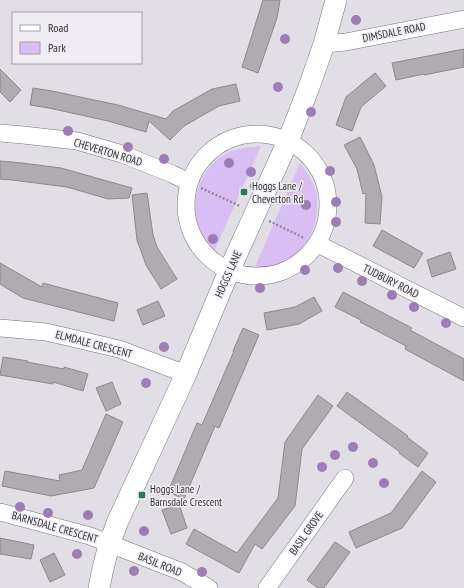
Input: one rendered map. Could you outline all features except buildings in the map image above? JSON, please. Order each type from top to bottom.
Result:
[{"type":"street","name":"HOGGS LANE","points":[[99,588],[102,572],[117,523],[186,374],[229,272],[288,141],[324,44],[336,0]]},
{"type":"street","name":"DIMSDALE ROAD","points":[[324,44],[346,42],[464,19]]},
{"type":"street","name":"CHEVERTON ROAD","points":[[0,133],[77,141],[122,154],[189,182]]},
{"type":"street","points":[[256,134],[276,136],[288,141],[302,150],[314,163],[322,175],[327,188],[328,201],[328,215],[324,230],[318,244],[304,260],[285,271],[262,277],[238,275],[229,272],[211,260],[199,247],[191,233],[186,218],[185,202],[189,182],[197,166],[209,152],[230,139],[243,135],[256,134]]},
{"type":"street","name":"TUDBURY ROAD","points":[[318,244],[463,317]]},
{"type":"street","name":"ELMDALE CRESCENT","points":[[0,328],[46,332],[119,349],[186,374]]},
{"type":"street","name":"BASIL GROVE","points":[[267,588],[345,478]]},
{"type":"street","name":"BARNSDALE CRESCENT","points":[[0,512],[90,536],[110,544]]},
{"type":"street","name":"BASIL ROAD","points":[[110,544],[182,572],[209,588]]},
{"type":"green space","points":[[261,146],[214,252],[202,236],[198,226],[195,206],[199,186],[209,168],[225,154],[247,147]]},
{"type":"green space","points":[[300,163],[308,174],[317,195],[317,215],[311,235],[299,251],[291,258],[272,267],[254,269]]},
{"type":"place","name":"Hoggs Lane / Cheverton Rd","points":[[244,192]]},
{"type":"place","name":"Hoggs Lane / Barnsdale Crescent","points":[[142,495]]}]
